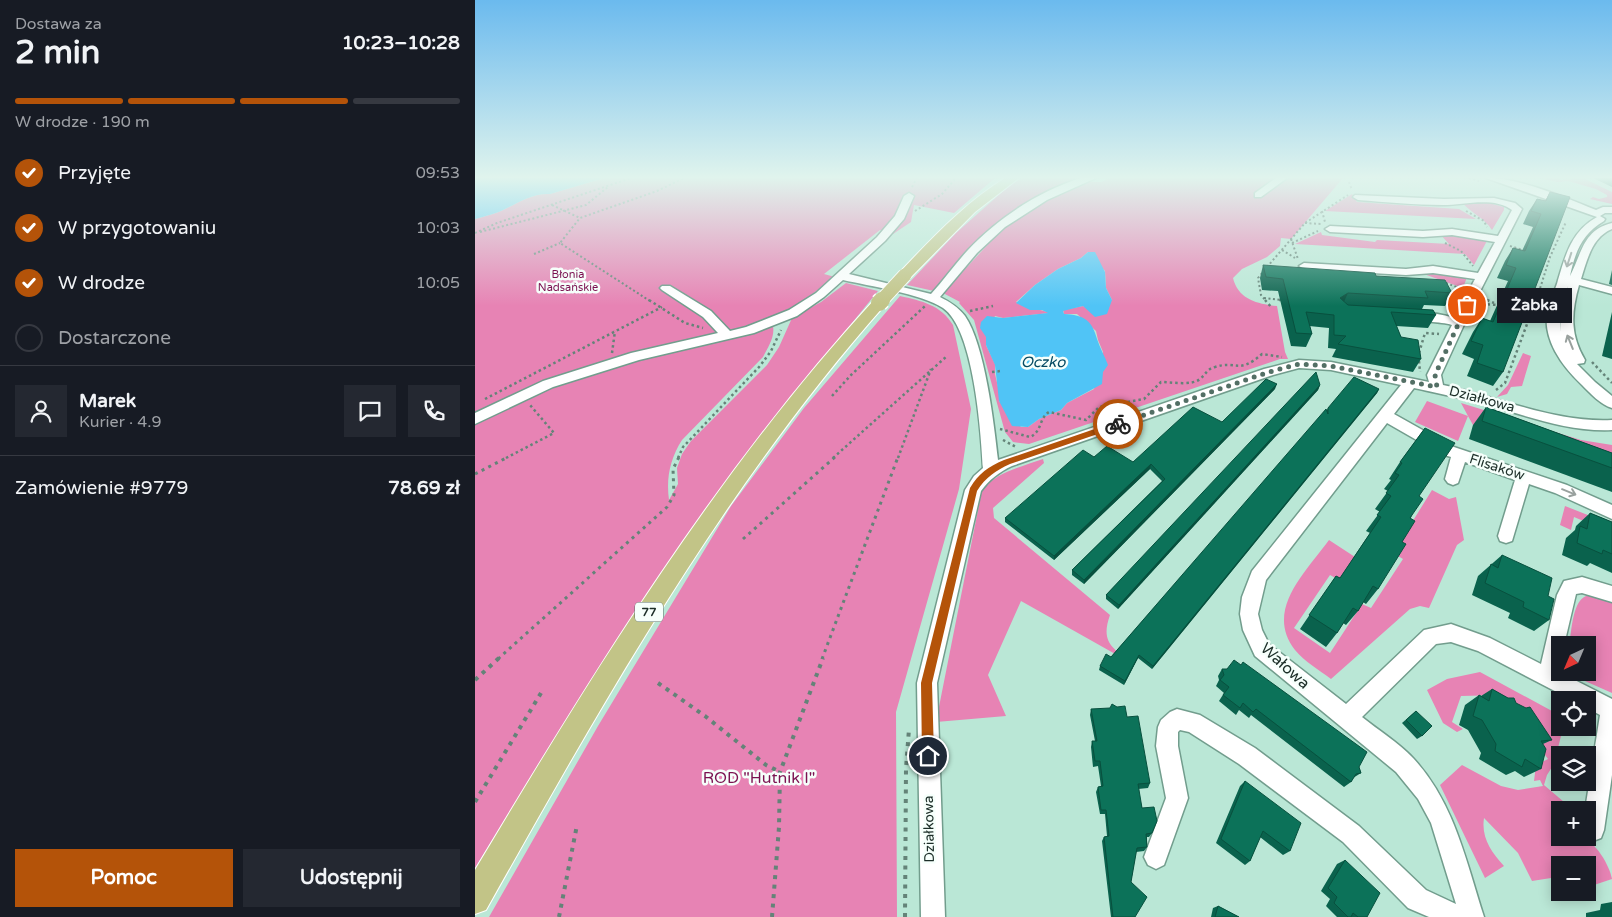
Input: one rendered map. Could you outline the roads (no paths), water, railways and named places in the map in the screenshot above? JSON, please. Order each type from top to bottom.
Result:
[{"type":"main road","name":"77","points":[[475,899],[583,715],[704,529],[786,414],[827,362],[879,303],[960,221]]},
{"type":"street","points":[[475,419],[549,384],[610,364],[725,333],[750,330],[779,319],[810,303],[842,276],[881,239],[897,221]]},
{"type":"street","points":[[933,298],[972,253],[1006,221]]},
{"type":"street","points":[[1437,387],[1435,375],[1453,322],[1511,221]]},
{"type":"street","points":[[1584,221],[1585,229]]},
{"type":"street","points":[[1594,221],[1585,229],[1573,248],[1567,263],[1570,279],[1565,324],[1569,342],[1579,359],[1589,372],[1612,393]]},
{"type":"street","points":[[1328,226],[1423,234],[1435,231],[1482,234],[1501,240]]},
{"type":"street","points":[[1612,226],[1602,230],[1595,236],[1553,309],[1555,336],[1565,356],[1591,386],[1612,403]]},
{"type":"street","points":[[1300,262],[1406,272],[1415,269],[1478,276]]},
{"type":"street","points":[[842,276],[933,298],[945,303],[958,315],[966,329],[978,372],[987,421],[991,469]]},
{"type":"street","points":[[1570,279],[1612,291]]},
{"type":"street","points":[[665,288],[707,314],[725,333]]},
{"type":"street","points":[[1404,316],[1453,322]]},
{"type":"street","name":"Działkowa","points":[[933,917],[927,683],[973,490],[981,477],[991,469],[1288,366],[1316,364],[1415,377],[1437,387],[1568,423],[1592,426],[1612,425]]},
{"type":"street","name":"Wałowa","points":[[1415,377],[1258,576],[1248,611],[1251,630],[1262,650],[1404,764],[1426,791],[1441,819],[1472,917]]},
{"type":"street","name":"Flisaków","points":[[1385,416],[1446,450],[1570,493],[1612,512]]},
{"type":"street","points":[[1453,478],[1459,455]]},
{"type":"street","points":[[1506,536],[1524,476]]},
{"type":"street","points":[[1548,677],[1570,587],[1582,585],[1612,594]]},
{"type":"street","points":[[1346,718],[1431,636],[1451,633],[1483,644],[1612,710],[1596,811]]},
{"type":"street","points":[[1156,857],[1177,798],[1167,746],[1168,728],[1177,720],[1193,722],[1247,756],[1351,834],[1417,899],[1457,917]]},
{"type":"water","name":"Oczko","points":[[1088,252],[1095,252],[1105,272],[1106,288],[1112,300],[1107,314],[1095,317],[1083,306],[1063,311],[1064,314],[1082,317],[1093,327],[1108,365],[1103,372],[1102,384],[1067,403],[1061,410],[1039,419],[1028,427],[1012,426],[999,401],[995,365],[986,345],[986,337],[980,328],[981,322],[987,316],[1003,318],[1048,313],[1042,310],[1030,310],[1016,303],[1035,285]]},
{"type":"place","name":"Żabka","points":[[1467,305]]},
{"type":"park label","name":"Błonia Nadsańskie","points":[[568,280]]},
{"type":"park label","name":"ROD \"Hutnik I\"","points":[[759,778]]}]
